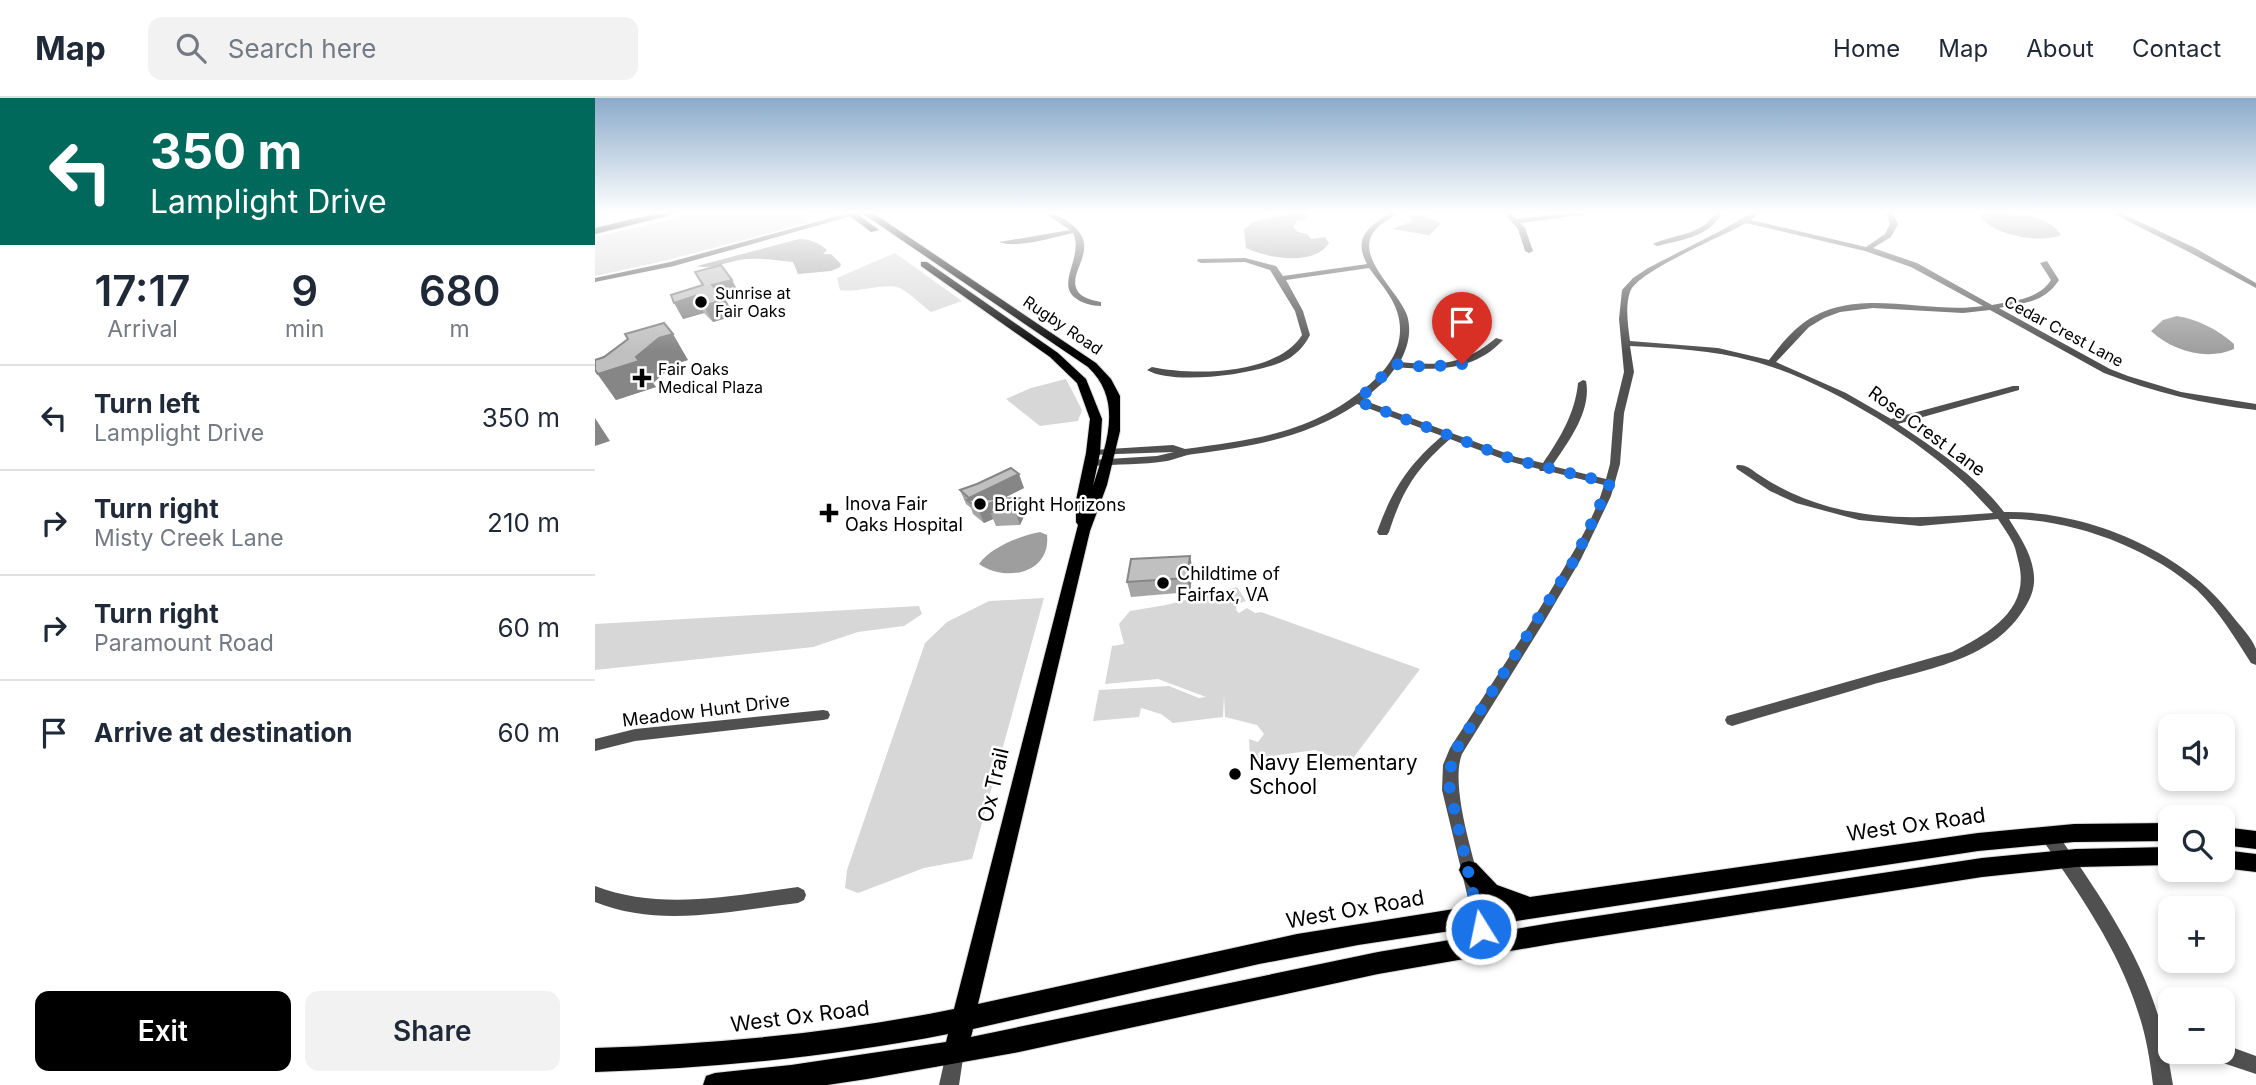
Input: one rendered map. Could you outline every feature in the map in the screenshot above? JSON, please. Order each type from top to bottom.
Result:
[{"type":"main road","name":"Rugby Road","points":[[918,259],[1066,364],[1082,382],[1091,401],[1100,457]]},
{"type":"main road","name":"Rugby Road","points":[[933,259],[1101,373],[1115,401],[1115,425],[1100,457]]},
{"type":"main road","name":"Ox Trail","points":[[955,1052],[1100,457]]},
{"type":"main road","name":"West Ox Road","points":[[595,1060],[750,1050],[867,1035],[963,1019],[1296,946],[1531,907],[1991,839],[2101,831],[2158,832]]},
{"type":"main road","points":[[2235,837],[2256,840]]},
{"type":"main road","points":[[715,1085],[835,1073],[955,1052],[1310,977],[1482,944],[2001,864],[2064,857],[2158,856]]},
{"type":"main road","points":[[2235,860],[2256,863]]},
{"type":"main road","points":[[1469,870],[1490,892],[1531,907]]},
{"type":"street","points":[[595,280],[684,259]]},
{"type":"street","points":[[1078,259],[1070,281],[1074,293],[1086,302],[1098,304]]},
{"type":"street","points":[[1100,457],[1169,457],[1184,452],[1220,449],[1273,439],[1315,425],[1357,401],[1395,364],[1406,331],[1403,311],[1393,293],[1366,259]]},
{"type":"street","points":[[1482,944],[1480,915],[1448,778],[1455,751],[1575,559],[1610,483],[1619,413],[1629,372],[1622,305],[1630,285],[1673,259]]},
{"type":"street","name":"Cedar Crest Lane","points":[[1898,259],[1914,265],[2131,381],[2190,397],[2256,407]]},
{"type":"street","points":[[2208,259],[2256,286]]},
{"type":"street","points":[[1151,370],[1172,374],[1237,371],[1268,364],[1289,355],[1304,339],[1306,326],[1273,268],[1256,261],[1201,261]]},
{"type":"street","points":[[1771,363],[1804,325],[1845,309],[1872,305],[1961,311],[1994,309],[2047,293],[2055,280],[2044,263]]},
{"type":"street","points":[[1280,279],[1369,266]]},
{"type":"street","points":[[1395,364],[1427,367],[1459,364],[1486,353],[1499,340]]},
{"type":"street","name":"Rose Crest Lane","points":[[1626,343],[1703,349],[1771,363],[1821,383],[1854,400],[1959,473],[1985,494],[2019,542],[2028,578],[2018,607],[1995,634],[1956,656],[1732,720]]},
{"type":"street","points":[[1544,469],[1575,421],[1582,399],[1583,383]]},
{"type":"street","points":[[1889,423],[2016,388]]},
{"type":"street","points":[[1357,401],[1544,469],[1610,483]]},
{"type":"street","points":[[1383,532],[1402,482],[1423,457],[1449,435]]},
{"type":"street","points":[[1741,467],[1783,494],[1824,508],[1902,522],[1932,523],[2003,516],[2047,518],[2114,538],[2175,568],[2201,587],[2226,614],[2256,660]]},
{"type":"street","name":"Meadow Hunt Drive","points":[[595,745],[635,735],[823,715]]},
{"type":"street","points":[[2048,834],[2132,967],[2158,1024]]},
{"type":"street","points":[[595,894],[630,906],[659,909],[798,895]]},
{"type":"street","points":[[949,1085],[955,1052]]},
{"type":"street","points":[[2235,1058],[2256,1065]]},
{"type":"street","points":[[2163,1064],[2163,1085]]},
{"type":"shaded area","points":[[595,259],[671,259],[664,261],[595,276]]},
{"type":"shaded area","points":[[723,259],[757,259],[709,267],[697,266]]},
{"type":"shaded area","points":[[759,259],[836,259],[841,264],[831,271],[798,274],[793,262]]},
{"type":"shaded area","points":[[881,259],[903,259],[962,301],[931,312],[900,288],[894,286],[840,290],[837,278]]},
{"type":"shaded area","points":[[2177,316],[2200,322],[2215,330],[2234,344],[2234,349],[2213,354],[2190,352],[2169,344],[2151,331],[2163,320]]},
{"type":"shaded area","points":[[1066,379],[1082,410],[1078,421],[1040,426],[1006,399],[1031,388]]},
{"type":"shaded area","points":[[1040,532],[1047,535],[1046,548],[1042,558],[1025,571],[1002,573],[979,564],[991,552],[1007,543]]},
{"type":"shaded area","points":[[1237,587],[1246,601],[1237,604],[1236,610],[1239,613],[1247,608],[1255,613],[1261,612],[1420,669],[1348,763],[1315,750],[1250,759],[1249,739],[1258,742],[1264,734],[1257,725],[1225,717],[1224,695],[1223,717],[1173,723],[1161,714],[1141,708],[1139,717],[1093,721],[1099,690],[1169,686],[1199,698],[1206,697],[1158,679],[1105,684],[1112,646],[1124,644],[1119,624],[1130,611]]},
{"type":"shaded area","points":[[1044,598],[972,859],[924,868],[858,893],[845,888],[847,870],[925,643],[947,622],[989,601]]},
{"type":"shaded area","points":[[919,606],[922,614],[904,626],[858,632],[813,647],[595,670],[595,624]]},
{"type":"building","points":[[721,265],[732,280],[712,285],[725,299],[704,306],[695,296],[674,303],[671,295],[703,285],[695,272]]},
{"type":"building","points":[[664,323],[673,334],[659,338],[636,357],[639,361],[598,374],[595,370],[595,360],[604,357],[628,339],[625,334]]},
{"type":"building","points":[[1011,468],[1019,474],[969,498],[960,490],[977,484]]},
{"type":"building","points":[[1020,498],[1015,511],[990,512],[995,501],[978,509],[967,500]]},
{"type":"building","points":[[1190,556],[1187,578],[1127,582],[1131,559]]},
{"type":"place","name":"Sunrise at Fair Oaks","points":[[701,302]]},
{"type":"place","name":"Fair Oaks Medical Plaza","points":[[642,378]]},
{"type":"place","name":"Bright Horizons","points":[[980,504]]},
{"type":"place","name":"Inova Fair Oaks Hospital","points":[[829,513]]},
{"type":"place","name":"Childtime of Fairfax, VA","points":[[1163,583]]},
{"type":"place","name":"Navy Elementary School","points":[[1235,774]]},
{"type":"route","points":[[1462,364],[1427,367],[1395,364],[1357,401],[1512,459],[1610,483],[1593,525],[1575,559],[1455,751],[1450,765],[1450,790],[1481,929]]}]
